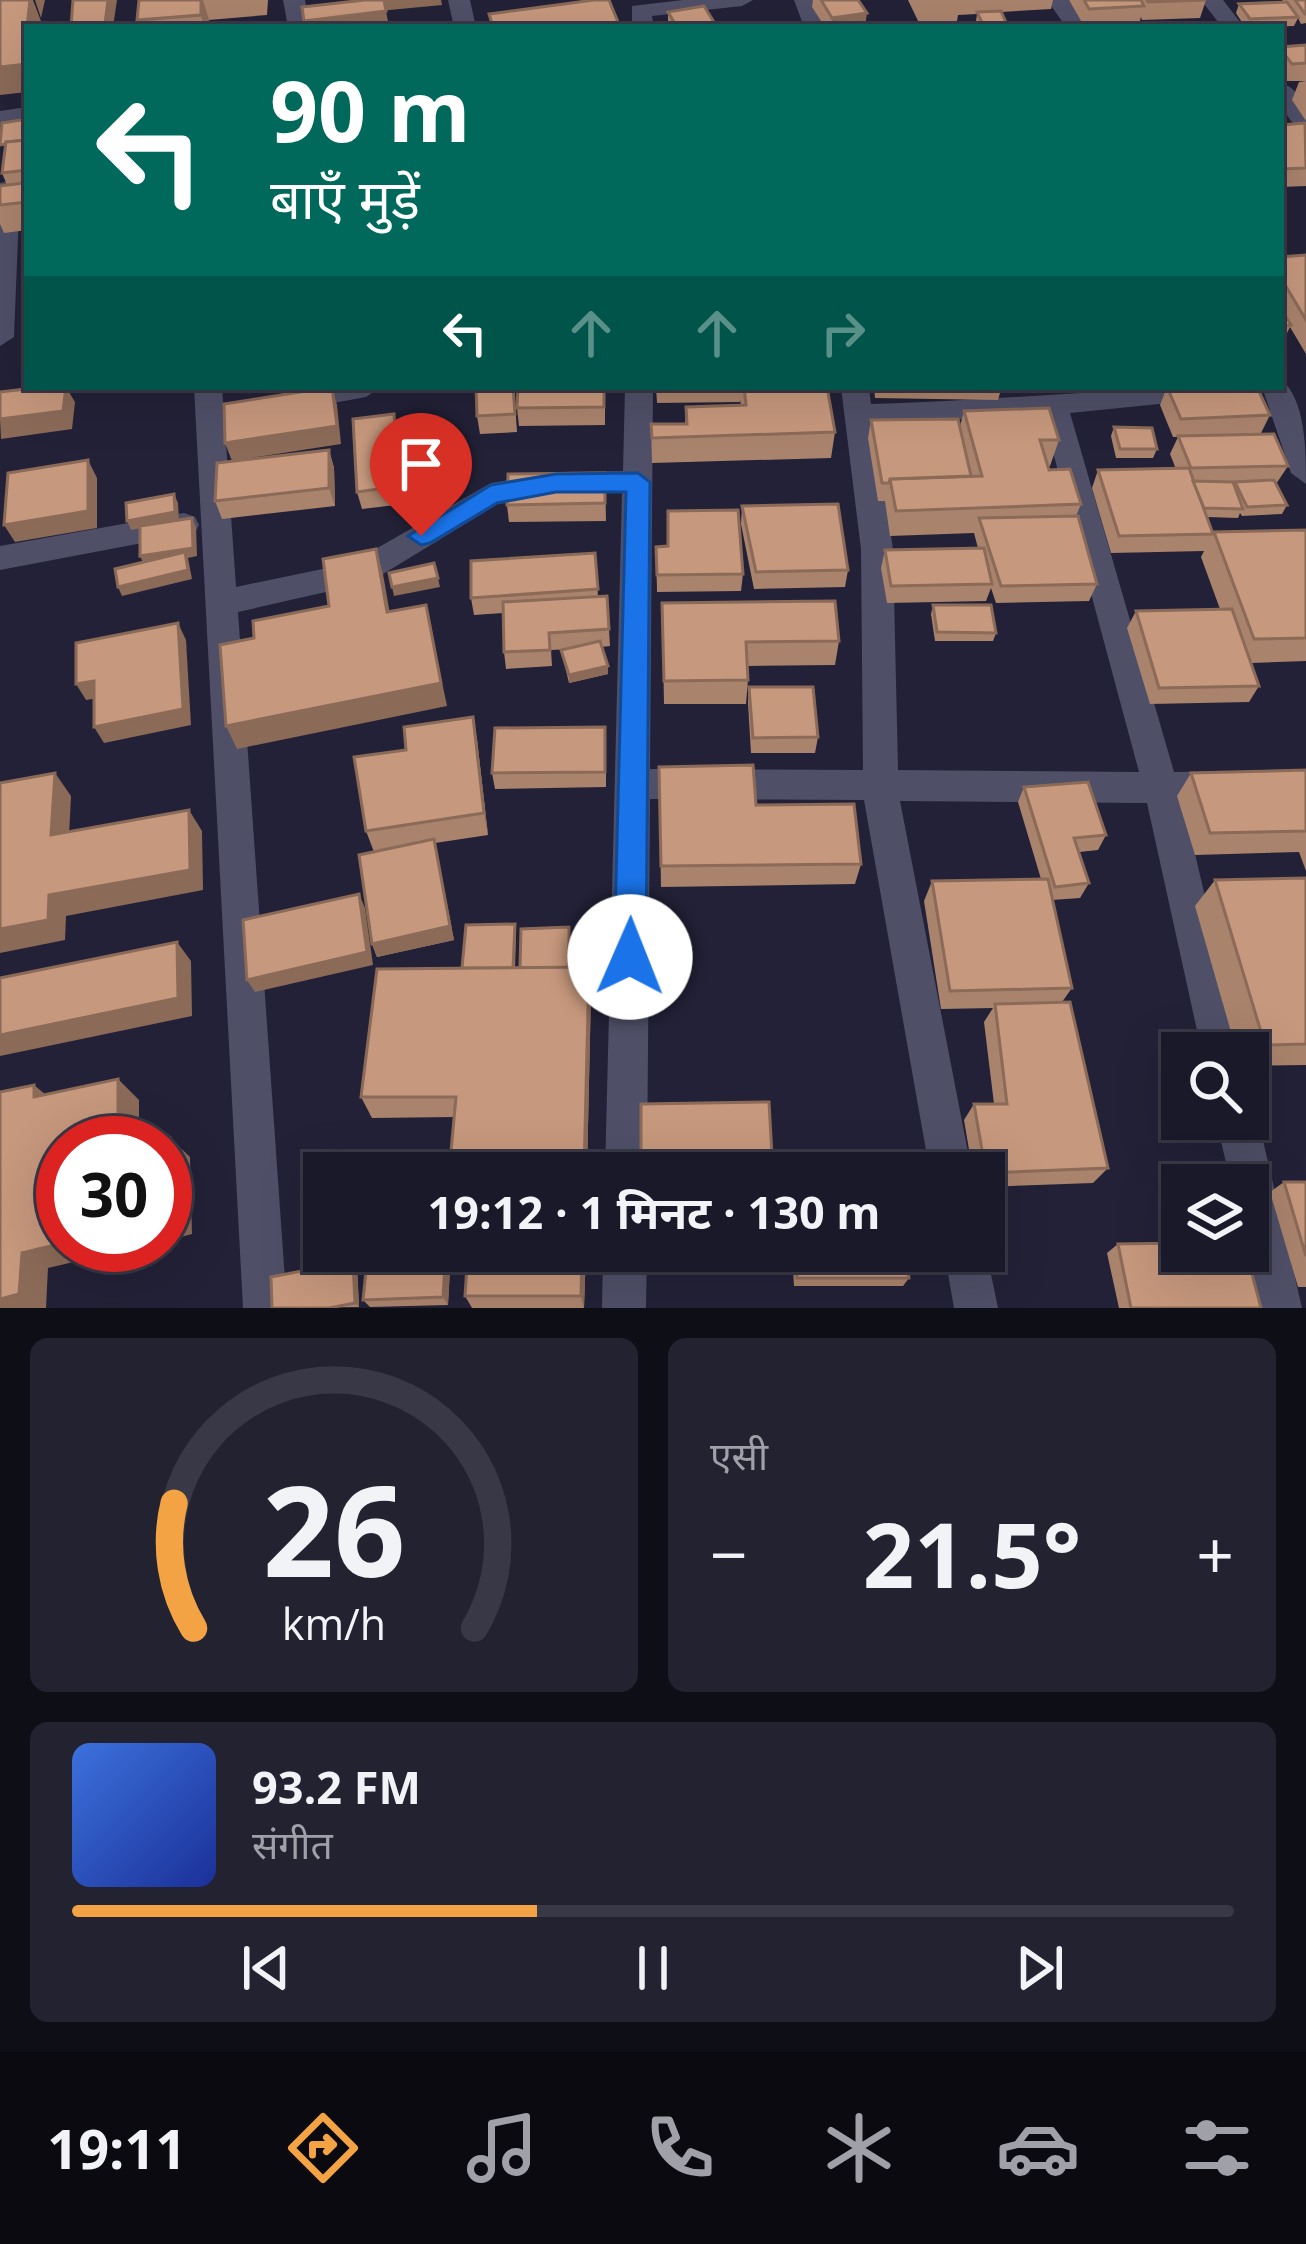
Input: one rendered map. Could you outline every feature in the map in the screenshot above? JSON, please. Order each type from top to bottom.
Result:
[{"type":"street","points":[[634,13],[742,0]]},
{"type":"street","points":[[1212,0],[1231,24]]},
{"type":"street","points":[[1284,94],[1306,123]]},
{"type":"street","points":[[0,338],[8,174]]},
{"type":"street","points":[[265,1308],[215,520],[227,405],[343,390]]},
{"type":"street","points":[[626,1152],[639,390]]},
{"type":"street","points":[[947,1152],[880,795],[884,782],[877,549],[857,401],[1054,405],[1199,390]]},
{"type":"street","points":[[1281,390],[1306,473]]},
{"type":"street","points":[[1054,405],[1162,790],[1217,1032]]},
{"type":"street","points":[[220,603],[359,573],[491,494],[556,483],[638,482]]},
{"type":"street","points":[[0,558],[215,520]]},
{"type":"street","points":[[633,784],[884,782],[1162,790],[1306,785]]},
{"type":"street","points":[[1242,1140],[1280,1308]]},
{"type":"street","points":[[624,1308],[625,1272]]},
{"type":"street","points":[[970,1272],[976,1308]]},
{"type":"building","points":[[0,0],[30,0],[24,24],[24,64],[0,67]]},
{"type":"building","points":[[73,0],[108,0],[105,24],[71,24]]},
{"type":"building","points":[[139,0],[201,0],[201,15],[137,20]]},
{"type":"building","points":[[384,0],[386,11],[304,21],[302,7]]},
{"type":"building","points":[[609,0],[619,24],[492,24],[489,14]]},
{"type":"building","points":[[821,0],[858,0],[867,13],[832,18]]},
{"type":"building","points":[[1084,0],[1141,0],[1144,6],[1089,9]]},
{"type":"building","points":[[1287,2],[1298,17],[1250,19],[1239,4]]},
{"type":"building","points":[[704,6],[715,24],[675,24],[668,12]]},
{"type":"building","points":[[1001,11],[1007,24],[983,24],[977,12]]},
{"type":"building","points":[[1306,45],[1306,63],[1292,64],[1284,47]]},
{"type":"building","points":[[24,119],[24,140],[0,145],[2,123]]},
{"type":"building","points":[[1305,123],[1306,168],[1284,169],[1284,125]]},
{"type":"building","points":[[24,140],[24,170],[2,173],[6,142]]},
{"type":"building","points":[[24,183],[24,202],[0,205],[0,186]]},
{"type":"building","points":[[1306,255],[1306,320],[1284,283],[1284,257]]},
{"type":"building","points":[[66,390],[63,411],[0,419],[0,392]]},
{"type":"building","points":[[332,390],[337,426],[225,443],[224,404]]},
{"type":"building","points":[[476,390],[513,390],[515,414],[477,416]]},
{"type":"building","points":[[518,390],[604,390],[604,407],[517,408]]},
{"type":"building","points":[[744,390],[828,390],[835,432],[652,438],[651,424],[687,424],[686,407],[746,405]]},
{"type":"building","points":[[1168,390],[1258,390],[1270,415],[1181,419]]},
{"type":"building","points":[[1049,408],[1059,440],[1040,440],[1049,470],[1070,469],[1081,504],[896,511],[890,479],[982,476],[964,411]]},
{"type":"building","points":[[394,414],[400,486],[357,492],[353,419]]},
{"type":"building","points":[[958,419],[971,476],[882,483],[871,420]]},
{"type":"building","points":[[1114,427],[1152,428],[1157,449],[1120,449]]},
{"type":"building","points":[[1274,434],[1288,466],[1191,468],[1178,436]]},
{"type":"building","points":[[329,450],[329,488],[215,501],[217,463]]},
{"type":"building","points":[[88,460],[88,511],[4,525],[8,473]]},
{"type":"building","points":[[1189,468],[1213,534],[1119,536],[1098,470]]},
{"type":"building","points":[[605,473],[605,503],[507,505],[508,474]]},
{"type":"building","points":[[1274,480],[1287,505],[1247,507],[1235,482]]},
{"type":"building","points":[[1193,481],[1233,482],[1243,509],[1204,508]]},
{"type":"building","points":[[174,494],[175,512],[127,521],[126,503]]},
{"type":"building","points":[[838,504],[848,570],[756,572],[742,506]]},
{"type":"building","points":[[738,510],[743,574],[657,575],[656,547],[668,546],[668,511]]},
{"type":"building","points":[[1078,516],[1097,584],[1001,586],[979,518]]},
{"type":"building","points":[[192,518],[193,548],[140,556],[140,526]]},
{"type":"building","points":[[1306,530],[1306,638],[1254,639],[1214,532]]},
{"type":"building","points":[[984,548],[992,584],[891,586],[885,550]]},
{"type":"building","points":[[376,549],[387,612],[426,605],[441,683],[226,726],[220,645],[254,638],[253,621],[329,606],[323,559]]},
{"type":"building","points":[[185,552],[188,570],[118,587],[115,569]]},
{"type":"building","points":[[595,553],[598,589],[471,598],[471,561]]},
{"type":"building","points":[[434,563],[438,578],[392,587],[389,573]]},
{"type":"building","points":[[607,596],[609,629],[549,633],[550,650],[504,652],[503,602]]},
{"type":"building","points":[[835,601],[839,641],[746,642],[748,680],[664,681],[662,603]]},
{"type":"building","points":[[933,605],[991,605],[996,633],[937,632]]},
{"type":"building","points":[[1232,609],[1259,686],[1159,688],[1136,611]]},
{"type":"building","points":[[178,623],[183,709],[94,727],[94,681],[76,684],[76,643]]},
{"type":"building","points":[[600,641],[608,666],[569,675],[561,650]]},
{"type":"building","points":[[749,687],[813,687],[818,737],[753,738]]},
{"type":"building","points":[[473,717],[484,813],[366,831],[354,757],[406,750],[404,727]]},
{"type":"building","points":[[605,727],[605,772],[492,773],[495,728]]},
{"type":"building","points":[[753,765],[756,805],[854,804],[861,864],[661,866],[659,767]]},
{"type":"building","points":[[1306,770],[1306,831],[1210,833],[1191,773]]},
{"type":"building","points":[[55,773],[51,835],[189,810],[190,870],[49,895],[48,920],[0,929],[0,783]]},
{"type":"building","points":[[1088,782],[1106,835],[1074,838],[1089,883],[1055,887],[1024,787]]},
{"type":"building","points":[[434,839],[450,926],[372,944],[359,855]]},
{"type":"building","points":[[1306,878],[1306,1044],[1269,1045],[1269,1032],[1261,1032],[1215,880]]},
{"type":"building","points":[[1048,879],[1072,988],[950,991],[932,881]]},
{"type":"building","points":[[359,894],[367,952],[247,980],[243,920]]},
{"type":"building","points":[[515,924],[513,968],[462,968],[466,925]]},
{"type":"building","points":[[569,927],[569,968],[520,968],[521,929]]},
{"type":"building","points":[[177,942],[178,998],[0,1035],[0,978]]},
{"type":"building","points":[[589,967],[585,1152],[451,1152],[456,1097],[361,1097],[377,969]]},
{"type":"building","points":[[1070,1002],[1108,1168],[1005,1172],[1005,1152],[982,1152],[974,1104],[1007,1104],[995,1004]]},
{"type":"building","points":[[118,1079],[118,1116],[36,1116],[36,1250],[22,1253],[19,1294],[0,1299],[0,1092],[34,1085],[34,1097]]},
{"type":"building","points":[[769,1102],[772,1152],[641,1152],[641,1104]]},
{"type":"building","points":[[1284,1182],[1306,1182],[1306,1256]]},
{"type":"building","points":[[1161,1243],[1161,1272],[1252,1272],[1261,1308],[1131,1308],[1118,1244]]},
{"type":"building","points":[[303,1271],[354,1272],[355,1303],[272,1308],[271,1277]]},
{"type":"building","points":[[366,1272],[445,1272],[443,1297],[363,1300]]},
{"type":"building","points":[[467,1272],[582,1272],[581,1296],[465,1296]]},
{"type":"building","points":[[797,1272],[908,1272],[909,1278],[797,1278]]},
{"type":"route","points":[[421,536],[491,494],[556,483],[638,482],[630,957]]}]
